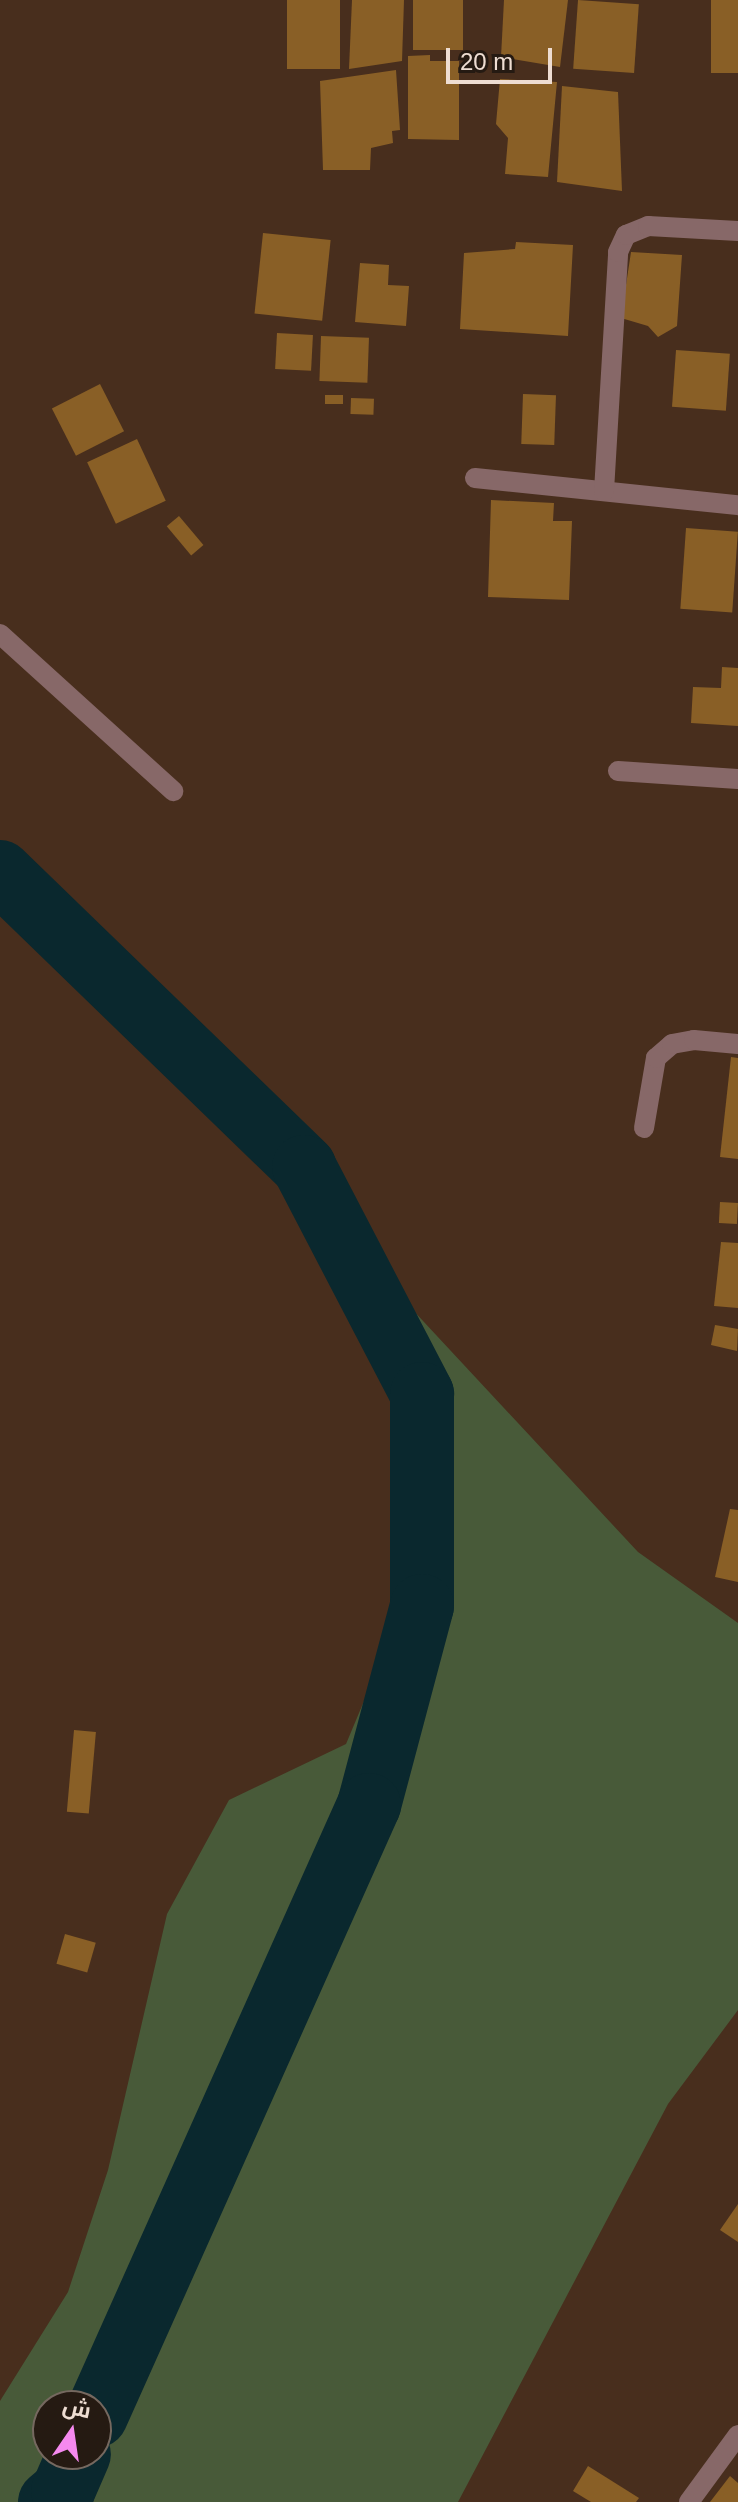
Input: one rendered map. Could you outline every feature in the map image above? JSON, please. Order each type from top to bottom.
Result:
[{"type":"street","points":[[604,491],[618,252],[626,235],[648,226],[738,231]]},
{"type":"street","points":[[475,478],[738,505]]},
{"type":"street","points":[[0,634],[173,791]]},
{"type":"street","points":[[618,771],[738,779]]},
{"type":"street","points":[[644,1128],[656,1058],[672,1044],[694,1040],[738,1044]]},
{"type":"street","points":[[689,2502],[738,2435]]},
{"type":"green space","points":[[384,1279],[638,1552],[738,1623],[738,2010],[668,2104],[458,2502],[0,2502],[0,2401],[68,2292],[108,2170],[167,1914],[229,1800],[346,1744],[395,1627],[408,1501]]},
{"type":"building","points":[[287,0],[340,0],[340,69],[287,69]]},
{"type":"building","points":[[352,0],[404,0],[402,61],[349,69]]},
{"type":"building","points":[[413,0],[463,0],[463,50],[413,50]]},
{"type":"building","points":[[504,0],[568,0],[560,67],[501,57]]},
{"type":"building","points":[[578,0],[639,4],[634,73],[573,69]]},
{"type":"building","points":[[711,0],[738,0],[738,73],[711,73]]},
{"type":"building","points":[[430,55],[430,61],[459,61],[459,140],[408,139],[408,56]]},
{"type":"building","points":[[396,70],[400,130],[392,131],[393,143],[371,148],[370,170],[323,170],[320,81]]},
{"type":"building","points":[[500,79],[557,82],[548,177],[505,174],[508,138],[496,124]]},
{"type":"building","points":[[562,86],[618,92],[622,191],[557,182]]},
{"type":"building","points":[[263,233],[331,240],[322,321],[255,314]]},
{"type":"building","points":[[516,242],[573,245],[568,336],[460,329],[464,253],[515,249]]},
{"type":"building","points":[[631,252],[682,255],[677,326],[658,337],[648,326],[621,318]]},
{"type":"building","points":[[360,263],[389,265],[388,285],[409,286],[406,326],[355,322]]},
{"type":"building","points":[[277,333],[313,335],[311,371],[275,369]]},
{"type":"building","points":[[321,336],[369,338],[367,383],[319,381]]},
{"type":"building","points":[[676,350],[730,354],[726,411],[672,407]]},
{"type":"building","points":[[100,384],[124,431],[76,456],[52,409]]},
{"type":"building","points":[[523,394],[556,395],[554,445],[521,444]]},
{"type":"building","points":[[325,395],[343,395],[343,404],[325,404]]},
{"type":"building","points":[[351,398],[374,399],[373,415],[350,414]]},
{"type":"building","points":[[137,439],[166,501],[116,524],[87,462]]},
{"type":"building","points":[[491,500],[554,503],[553,521],[572,521],[569,600],[488,597]]},
{"type":"building","points":[[179,516],[203,545],[191,555],[167,526]]},
{"type":"building","points":[[686,528],[738,532],[732,612],[680,609]]},
{"type":"building","points":[[722,667],[738,668],[738,726],[691,723],[693,687],[721,688]]},
{"type":"building","points":[[731,1057],[738,1058],[738,1159],[720,1157]]},
{"type":"building","points":[[720,1202],[738,1203],[737,1224],[719,1223]]},
{"type":"building","points":[[721,1242],[738,1243],[738,1308],[714,1306]]},
{"type":"building","points":[[715,1325],[738,1329],[737,1351],[711,1345]]},
{"type":"building","points":[[730,1509],[738,1510],[738,1582],[715,1577]]},
{"type":"building","points":[[74,1730],[96,1732],[89,1814],[67,1812]]},
{"type":"building","points":[[65,1934],[96,1943],[87,1973],[56,1964]]},
{"type":"building","points":[[738,2204],[738,2242],[720,2230]]},
{"type":"building","points":[[588,2466],[639,2498],[636,2502],[591,2502],[573,2491]]},
{"type":"building","points":[[730,2476],[738,2483],[738,2502],[710,2502]]},
{"type":"waterway","points":[[0,872],[304,1167],[422,1394],[422,1606],[369,1805],[108,2390]]},
{"type":"waterway","points":[[50,2502],[63,2491],[72,2470]]}]
